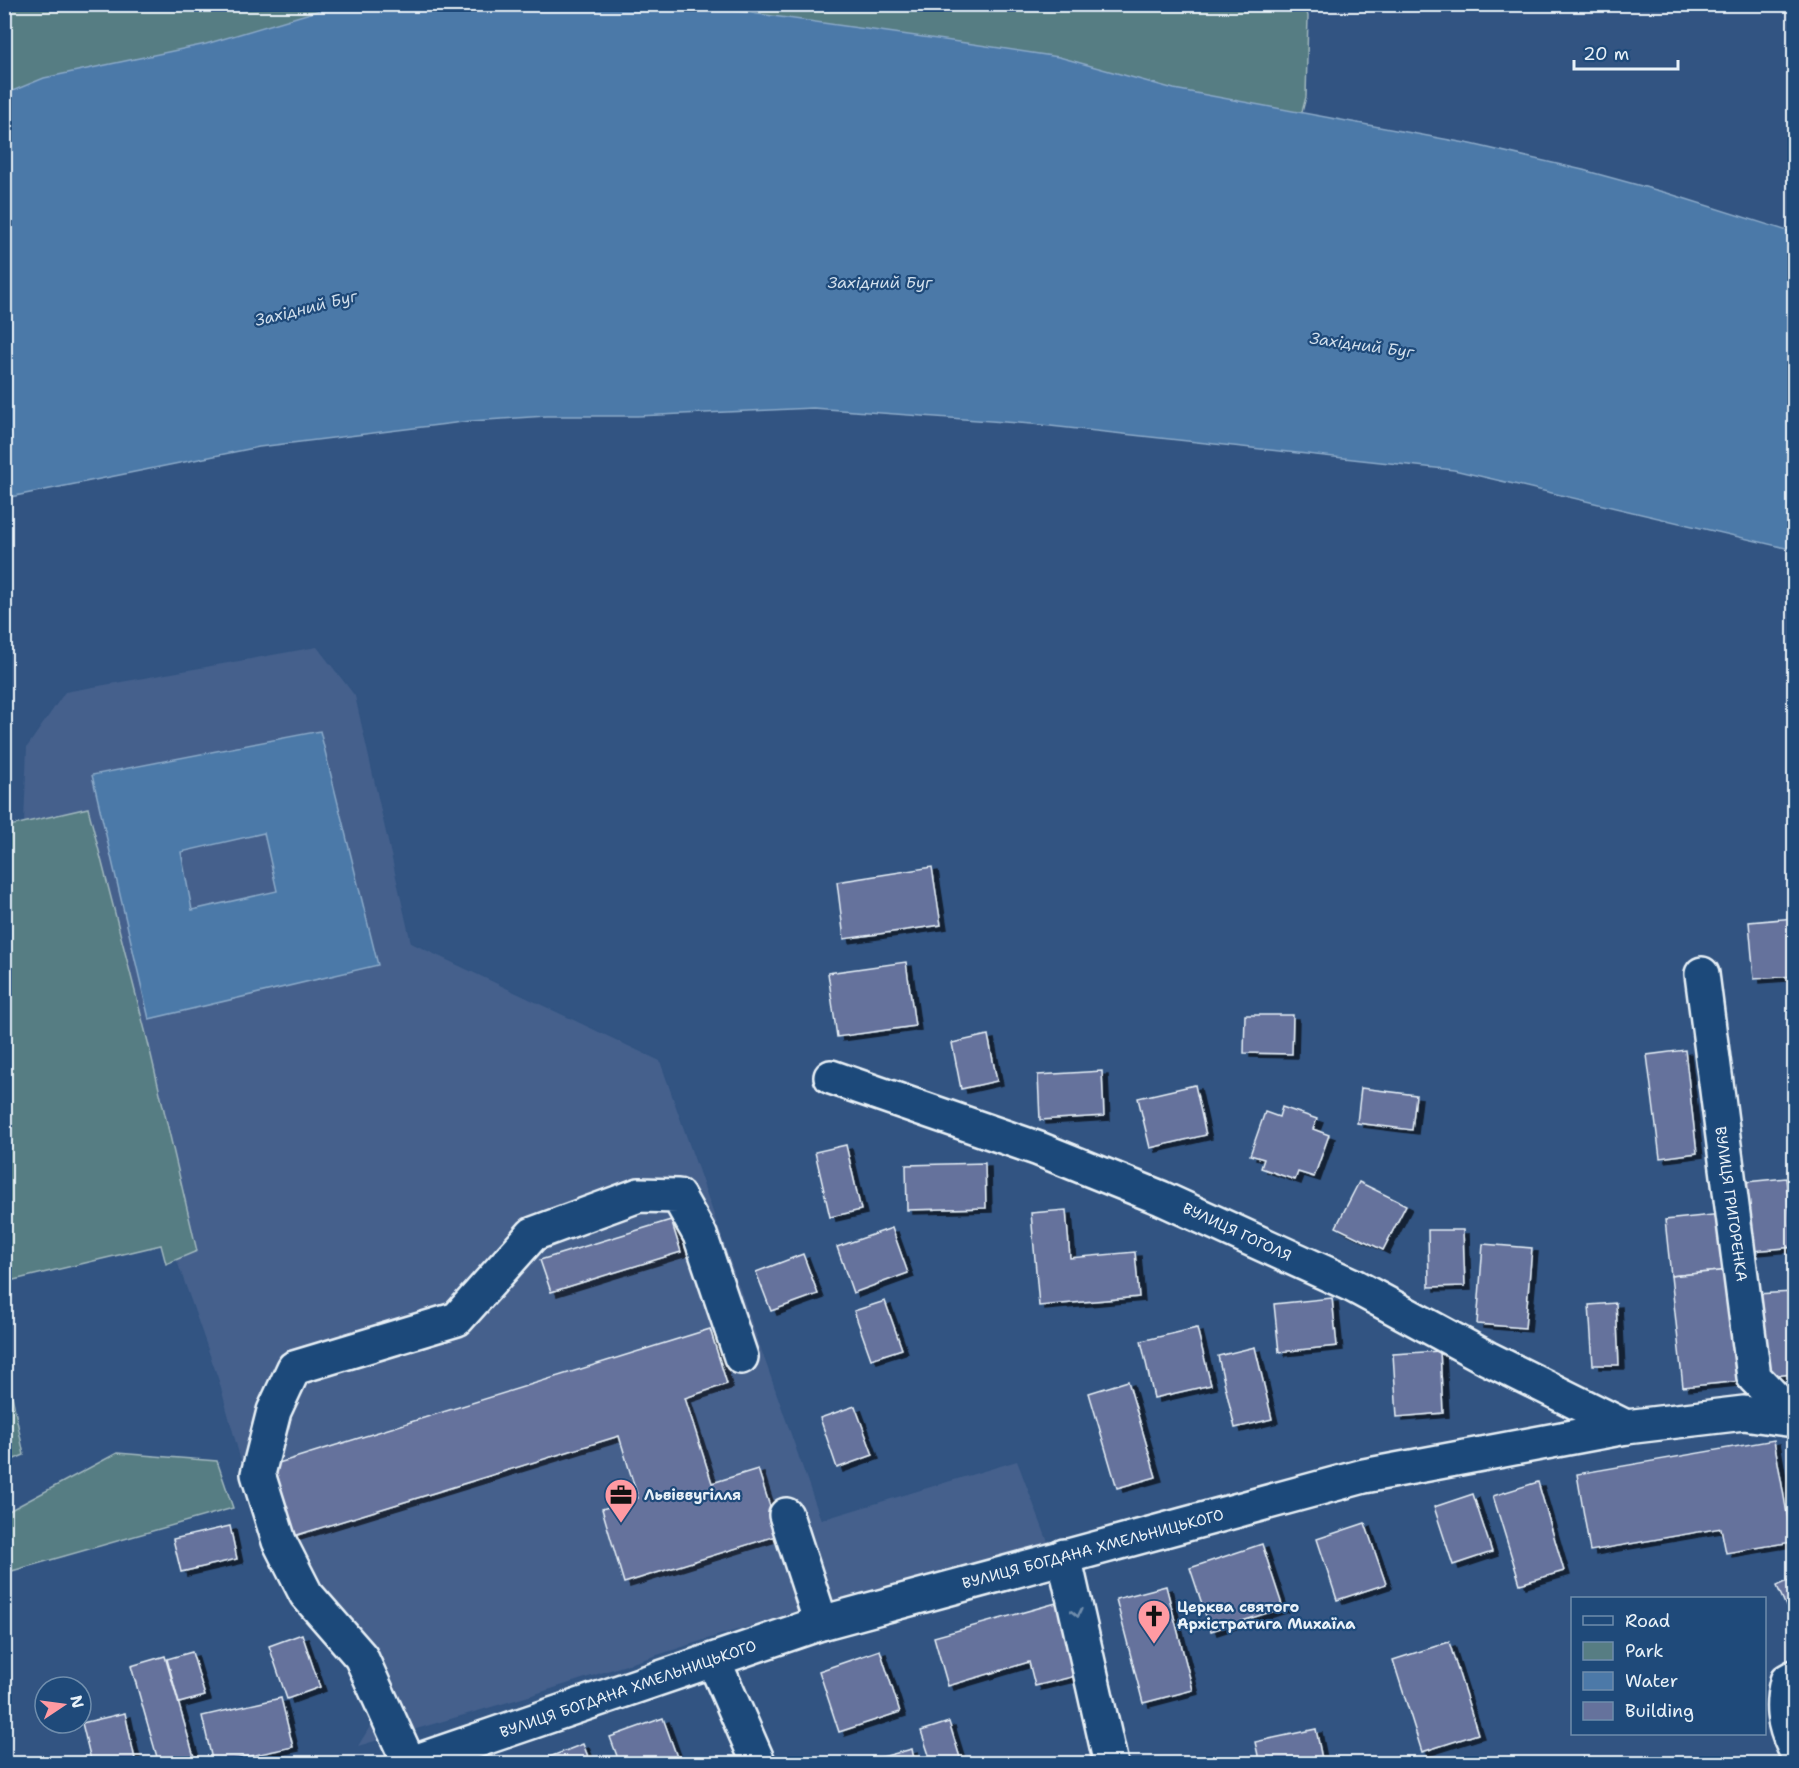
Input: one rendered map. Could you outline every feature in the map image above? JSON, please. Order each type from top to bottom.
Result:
[{"type":"street","name":"ВУЛИЦЯ ГРИГОРЕНКА","points":[[1702,974],[1755,1377],[1794,1419]]},
{"type":"street","name":"ВУЛИЦЯ ГОГОЛЯ","points":[[831,1077],[1039,1149],[1161,1197],[1354,1286],[1487,1358],[1626,1427]]},
{"type":"street","points":[[409,1763],[361,1657],[306,1594],[279,1541],[258,1474],[274,1411],[294,1368],[457,1319],[533,1234],[639,1195],[678,1196],[700,1235],[741,1357]]},
{"type":"street","name":"ВУЛИЦЯ БОГДАНА ХМЕЛЬНИЦЬКОГО","points":[[409,1763],[821,1623],[1364,1476],[1626,1427],[1744,1413],[1794,1419]]},
{"type":"street","points":[[786,1515],[821,1623]]},
{"type":"street","points":[[1064,1556],[1111,1764]]},
{"type":"street","points":[[714,1661],[759,1764]]},
{"type":"street","points":[[1794,1677],[1787,1681],[1782,1703],[1786,1730],[1794,1748]]},
{"type":"shaded area","points":[[317,647],[355,696],[411,943],[660,1061],[821,1520],[1017,1461],[1048,1542],[723,1634],[529,1696],[358,1746],[374,1720],[353,1656],[286,1594],[262,1538],[219,1381],[24,822],[27,747],[65,692]]},
{"type":"green space","points":[[5,5],[445,5],[5,141]]},
{"type":"green space","points":[[613,5],[1305,5],[1308,16],[1306,97],[1297,131]]},
{"type":"green space","points":[[88,808],[148,1042],[197,1251],[166,1264],[161,1245],[5,1282],[5,827]]},
{"type":"green space","points":[[4,1356],[24,1455],[5,1463],[4,1463]]},
{"type":"green space","points":[[117,1453],[217,1461],[233,1508],[5,1573],[5,1513]]},
{"type":"water","name":"Західний Буг","points":[[331,5],[694,5],[1059,57],[1174,89],[1471,144],[1583,170],[1667,193],[1794,233],[1794,550],[1454,470],[1032,424],[813,408],[637,416],[546,416],[471,421],[259,447],[5,498],[5,94],[44,78],[206,44]]},
{"type":"water","points":[[320,731],[378,965],[149,1019],[92,775]],"holes":[[[264,833],[277,891],[192,910],[181,852]]]},
{"type":"building","points":[[932,867],[941,925],[844,939],[837,882]]},
{"type":"building","points":[[1794,918],[1794,976],[1754,979],[1749,922]]},
{"type":"building","points":[[906,962],[915,1026],[837,1037],[828,973]]},
{"type":"building","points":[[1245,1015],[1293,1015],[1292,1054],[1244,1053]]},
{"type":"building","points":[[988,1035],[997,1081],[961,1089],[952,1043]]},
{"type":"building","points":[[1685,1050],[1697,1153],[1660,1158],[1647,1055]]},
{"type":"building","points":[[1102,1071],[1104,1116],[1040,1120],[1038,1075]]},
{"type":"building","points":[[1195,1085],[1206,1135],[1150,1148],[1138,1098]]},
{"type":"building","points":[[1361,1088],[1416,1095],[1412,1130],[1357,1123]]},
{"type":"building","points":[[1282,1107],[1317,1119],[1313,1129],[1329,1135],[1314,1177],[1298,1172],[1295,1180],[1261,1168],[1264,1159],[1250,1155],[1265,1112],[1279,1117]]},
{"type":"building","points":[[846,1145],[861,1210],[830,1217],[815,1152]]},
{"type":"building","points":[[985,1163],[986,1208],[907,1210],[906,1165]]},
{"type":"building","points":[[1786,1178],[1794,1247],[1753,1251],[1746,1182]]},
{"type":"building","points":[[1359,1182],[1406,1205],[1383,1250],[1336,1227]]},
{"type":"building","points":[[1066,1210],[1070,1258],[1135,1252],[1139,1297],[1039,1306],[1031,1213]]},
{"type":"building","points":[[1722,1214],[1729,1270],[1671,1276],[1665,1220]]},
{"type":"building","points":[[671,1220],[681,1252],[551,1292],[540,1260]]},
{"type":"building","points":[[892,1228],[908,1273],[853,1293],[837,1247]]},
{"type":"building","points":[[1428,1230],[1463,1230],[1465,1286],[1429,1287]]},
{"type":"building","points":[[1483,1244],[1532,1248],[1525,1328],[1477,1324]]},
{"type":"building","points":[[803,1254],[818,1294],[771,1311],[756,1272]]},
{"type":"building","points":[[1729,1270],[1741,1381],[1683,1387],[1671,1276]]},
{"type":"building","points":[[1794,1292],[1794,1374],[1762,1377],[1756,1294]]},
{"type":"building","points":[[1332,1298],[1337,1346],[1279,1352],[1274,1304]]},
{"type":"building","points":[[885,1301],[902,1349],[871,1359],[854,1311]]},
{"type":"building","points":[[1616,1303],[1619,1365],[1593,1365],[1589,1305]]},
{"type":"building","points":[[1197,1328],[1211,1385],[1154,1398],[1141,1341]]},
{"type":"building","points":[[710,1329],[727,1384],[685,1398],[712,1483],[758,1469],[779,1535],[624,1583],[602,1509],[638,1498],[619,1436],[294,1536],[272,1465]]},
{"type":"building","points":[[1255,1347],[1272,1419],[1235,1428],[1218,1356]]},
{"type":"building","points":[[1440,1351],[1443,1413],[1397,1417],[1393,1354]]},
{"type":"building","points":[[1128,1381],[1156,1477],[1117,1488],[1089,1393]]},
{"type":"building","points":[[855,1406],[873,1455],[837,1468],[820,1418]]},
{"type":"building","points":[[1774,1440],[1792,1542],[1726,1553],[1721,1528],[1590,1551],[1577,1474]]},
{"type":"building","points":[[1538,1482],[1564,1571],[1520,1584],[1493,1496]]},
{"type":"building","points":[[1473,1494],[1492,1552],[1453,1565],[1434,1507]]},
{"type":"building","points":[[1365,1523],[1386,1584],[1337,1600],[1317,1539]]},
{"type":"building","points":[[230,1526],[237,1559],[181,1572],[173,1539]]},
{"type":"building","points":[[1262,1544],[1283,1608],[1211,1631],[1190,1568]]},
{"type":"building","points":[[1794,1578],[1794,1624],[1777,1586]]},
{"type":"building","name":"Церква святого Архістратига Михаїла","points":[[1166,1586],[1193,1690],[1143,1703],[1116,1599]]},
{"type":"building","points":[[1060,1602],[1080,1675],[1035,1686],[1029,1662],[948,1686],[934,1637]]},
{"type":"building","points":[[302,1634],[320,1687],[287,1699],[269,1646]]},
{"type":"building","points":[[1449,1642],[1478,1734],[1422,1752],[1393,1660]]},
{"type":"building","points":[[880,1650],[900,1712],[839,1732],[819,1671]]},
{"type":"building","points":[[192,1652],[205,1696],[179,1703],[167,1659]]},
{"type":"building","points":[[165,1656],[196,1764],[159,1764],[131,1666]]},
{"type":"building","points":[[281,1698],[293,1747],[213,1764],[202,1716]]},
{"type":"building","points":[[125,1713],[136,1764],[92,1764],[85,1735],[93,1735],[93,1720]]},
{"type":"building","points":[[663,1718],[677,1757],[659,1764],[620,1764],[610,1737]]},
{"type":"building","points":[[949,1722],[962,1764],[932,1764],[921,1731]]},
{"type":"building","points":[[1316,1729],[1323,1764],[1260,1764],[1255,1742]]},
{"type":"building","points":[[583,1744],[591,1764],[534,1764],[534,1763]]},
{"type":"building","points":[[912,1749],[915,1764],[872,1764],[871,1760]]},
{"type":"place","name":"Львіввугілля","points":[[621,1524]]},
{"type":"place","name":"Церква святого Архістратига Михаїла","points":[[1154,1645]]}]
